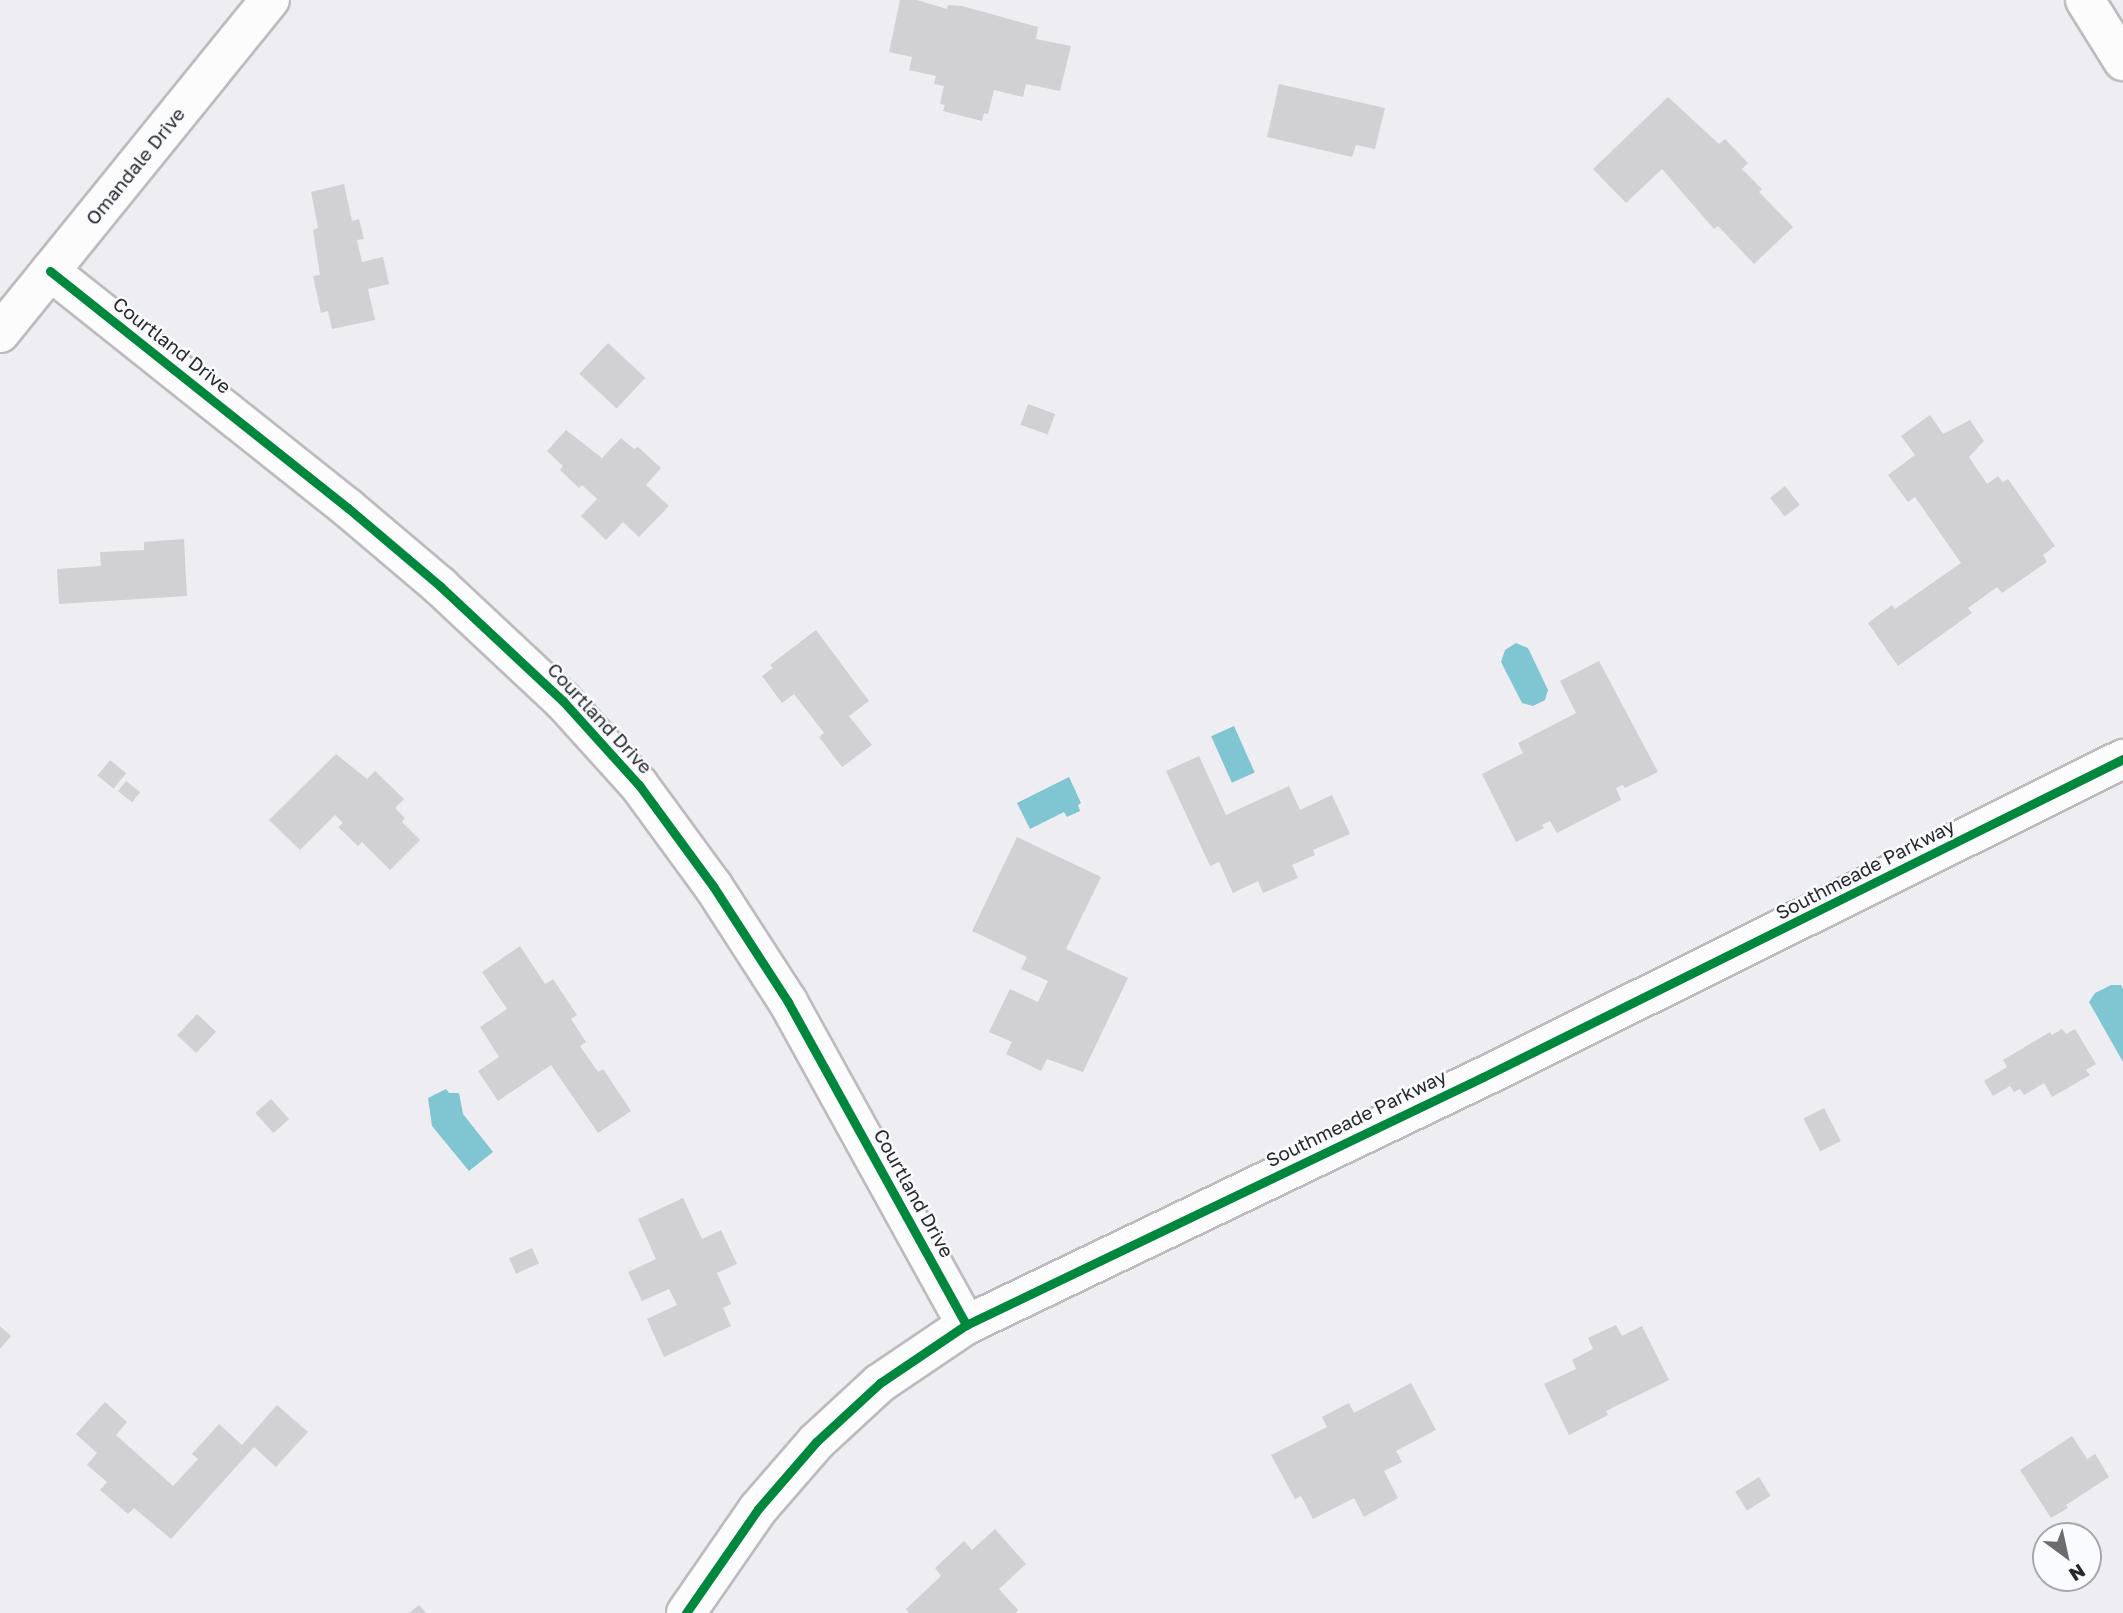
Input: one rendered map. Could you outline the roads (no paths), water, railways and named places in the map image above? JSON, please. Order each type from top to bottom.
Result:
[{"type":"street","name":"Omandale Drive","points":[[0,333],[270,0]]},
{"type":"street","points":[[2085,0],[2123,61]]},
{"type":"street","name":"Courtland Drive","points":[[50,271],[348,508],[440,586],[563,701],[632,776],[682,841],[789,1002],[967,1325]]},
{"type":"street","name":"Southmeade Parkway","points":[[686,1613],[758,1508],[816,1442],[880,1383],[967,1325],[1483,1077],[2123,758]]},
{"type":"water","points":[[1516,643],[1528,648],[1548,690],[1545,700],[1533,706],[1522,703],[1501,662],[1505,650]]},
{"type":"water","points":[[1234,726],[1255,773],[1232,783],[1211,736]]},
{"type":"water","points":[[1069,777],[1081,803],[1078,805],[1080,811],[1067,817],[1064,812],[1030,829],[1017,803]]},
{"type":"water","points":[[2111,985],[2121,985],[2123,989],[2123,1062],[2089,1002],[2095,993]]},
{"type":"water","points":[[446,1089],[449,1093],[459,1093],[463,1114],[493,1152],[469,1171],[432,1126],[428,1098]]}]
